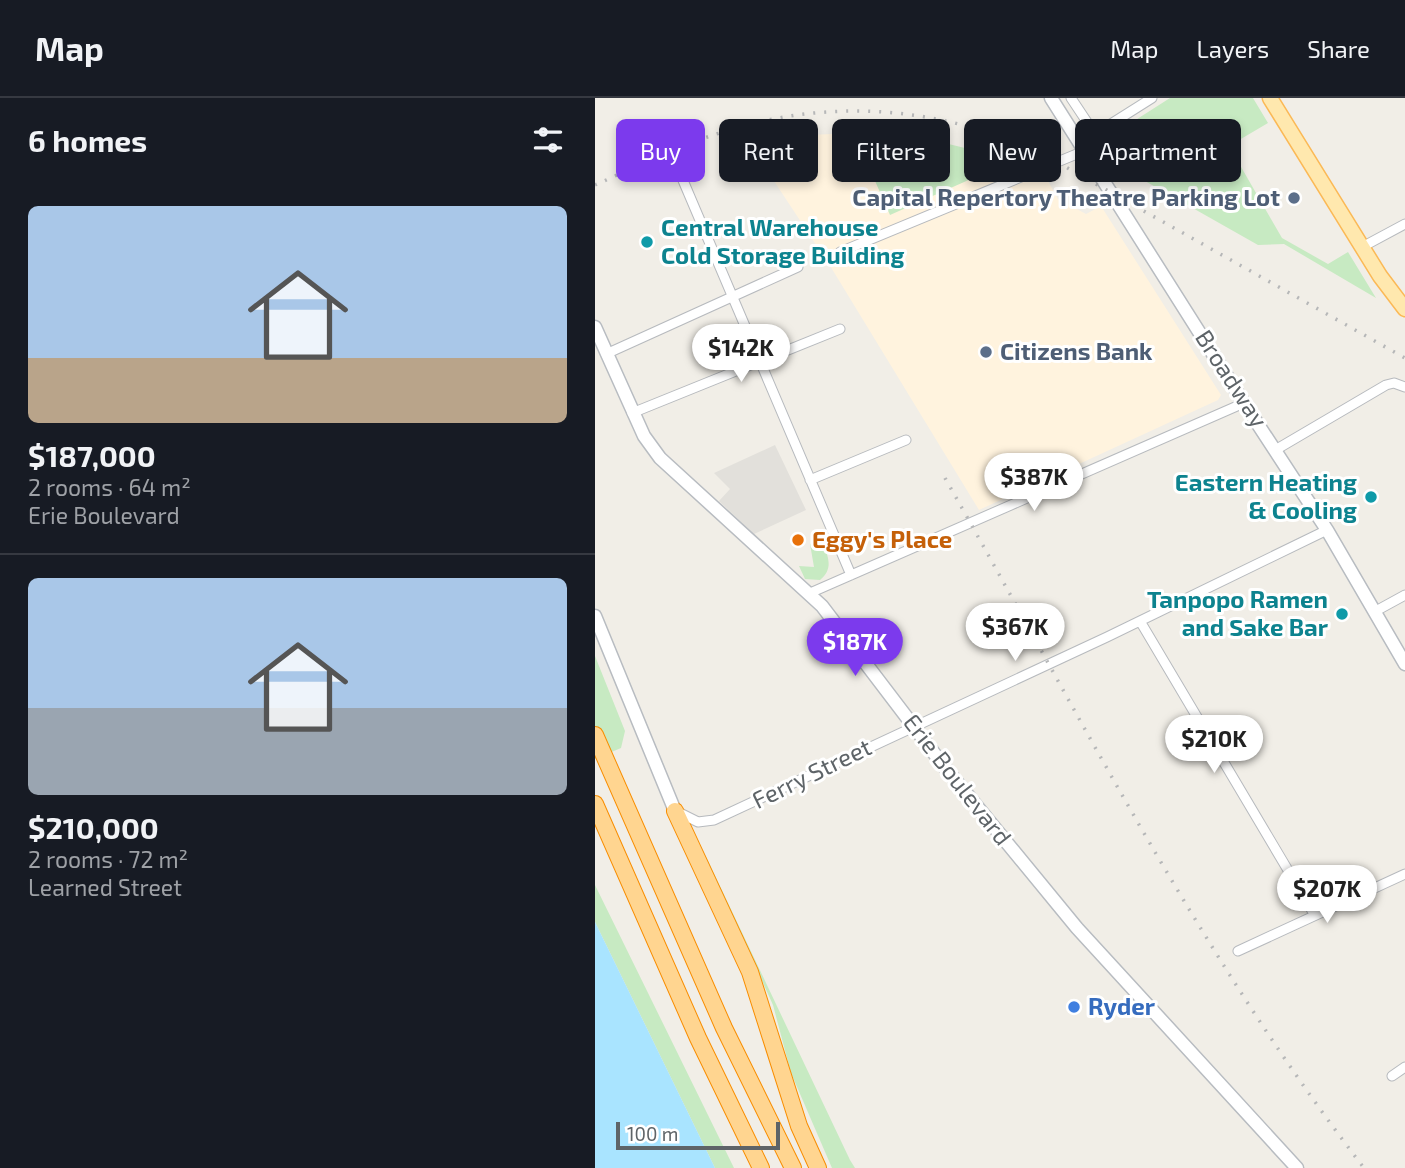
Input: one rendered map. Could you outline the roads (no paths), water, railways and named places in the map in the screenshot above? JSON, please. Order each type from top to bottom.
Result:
[{"type":"highway","points":[[595,735],[724,1028],[793,1168]]},
{"type":"highway","points":[[595,804],[698,1038],[761,1168]]},
{"type":"highway","points":[[675,811],[750,972],[799,1126],[818,1168]]},
{"type":"main road","points":[[1270,98],[1380,275],[1405,310]]},
{"type":"street","name":"Broadway","points":[[1051,98],[1075,137]]},
{"type":"street","points":[[1071,98],[1095,134],[1152,98]]},
{"type":"street","points":[[840,251],[1075,155]]},
{"type":"street","points":[[684,182],[851,575]]},
{"type":"street","name":"Broadway","points":[[1104,182],[1244,403],[1277,449],[1405,664]]},
{"type":"street","points":[[1364,246],[1405,224]]},
{"type":"street","points":[[601,356],[798,267]]},
{"type":"street","name":"Erie Boulevard","points":[[595,327],[601,356],[660,458],[810,593],[1077,928],[1297,1168]]},
{"type":"street","points":[[632,413],[840,329]]},
{"type":"street","points":[[1277,449],[1387,386],[1394,383],[1405,387]]},
{"type":"street","points":[[810,593],[1244,403]]},
{"type":"street","points":[[810,480],[906,440]]},
{"type":"street","name":"Ferry Street","points":[[675,811],[698,822],[713,820],[1140,621],[1327,530]]},
{"type":"street","points":[[1374,612],[1405,595]]},
{"type":"street","points":[[595,616],[675,811]]},
{"type":"street","points":[[1140,621],[1314,914]]},
{"type":"street","points":[[1238,951],[1405,874]]},
{"type":"street","points":[[1392,1076],[1405,1067]]},
{"type":"water","points":[[595,922],[715,1168],[595,1168]]},
{"type":"railway","points":[[595,185],[698,140],[772,119],[850,111],[927,117],[964,125],[1039,152],[1405,358]]},
{"type":"railway","points":[[945,478],[1194,917],[1304,1087],[1364,1168]]},
{"type":"place","name":"Capital Repertory Theatre Parking Lot","points":[[1294,198]]},
{"type":"place","name":"Central Warehouse Cold Storage Building","points":[[647,242]]},
{"type":"place","name":"Citizens Bank","points":[[986,352]]},
{"type":"place","name":"Eastern Heating & Cooling","points":[[1371,497]]},
{"type":"place","name":"Eggy's Place","points":[[798,540]]},
{"type":"place","name":"Tanpopo Ramen and Sake Bar","points":[[1342,614]]},
{"type":"place","name":"Ryder","points":[[1074,1007]]}]
